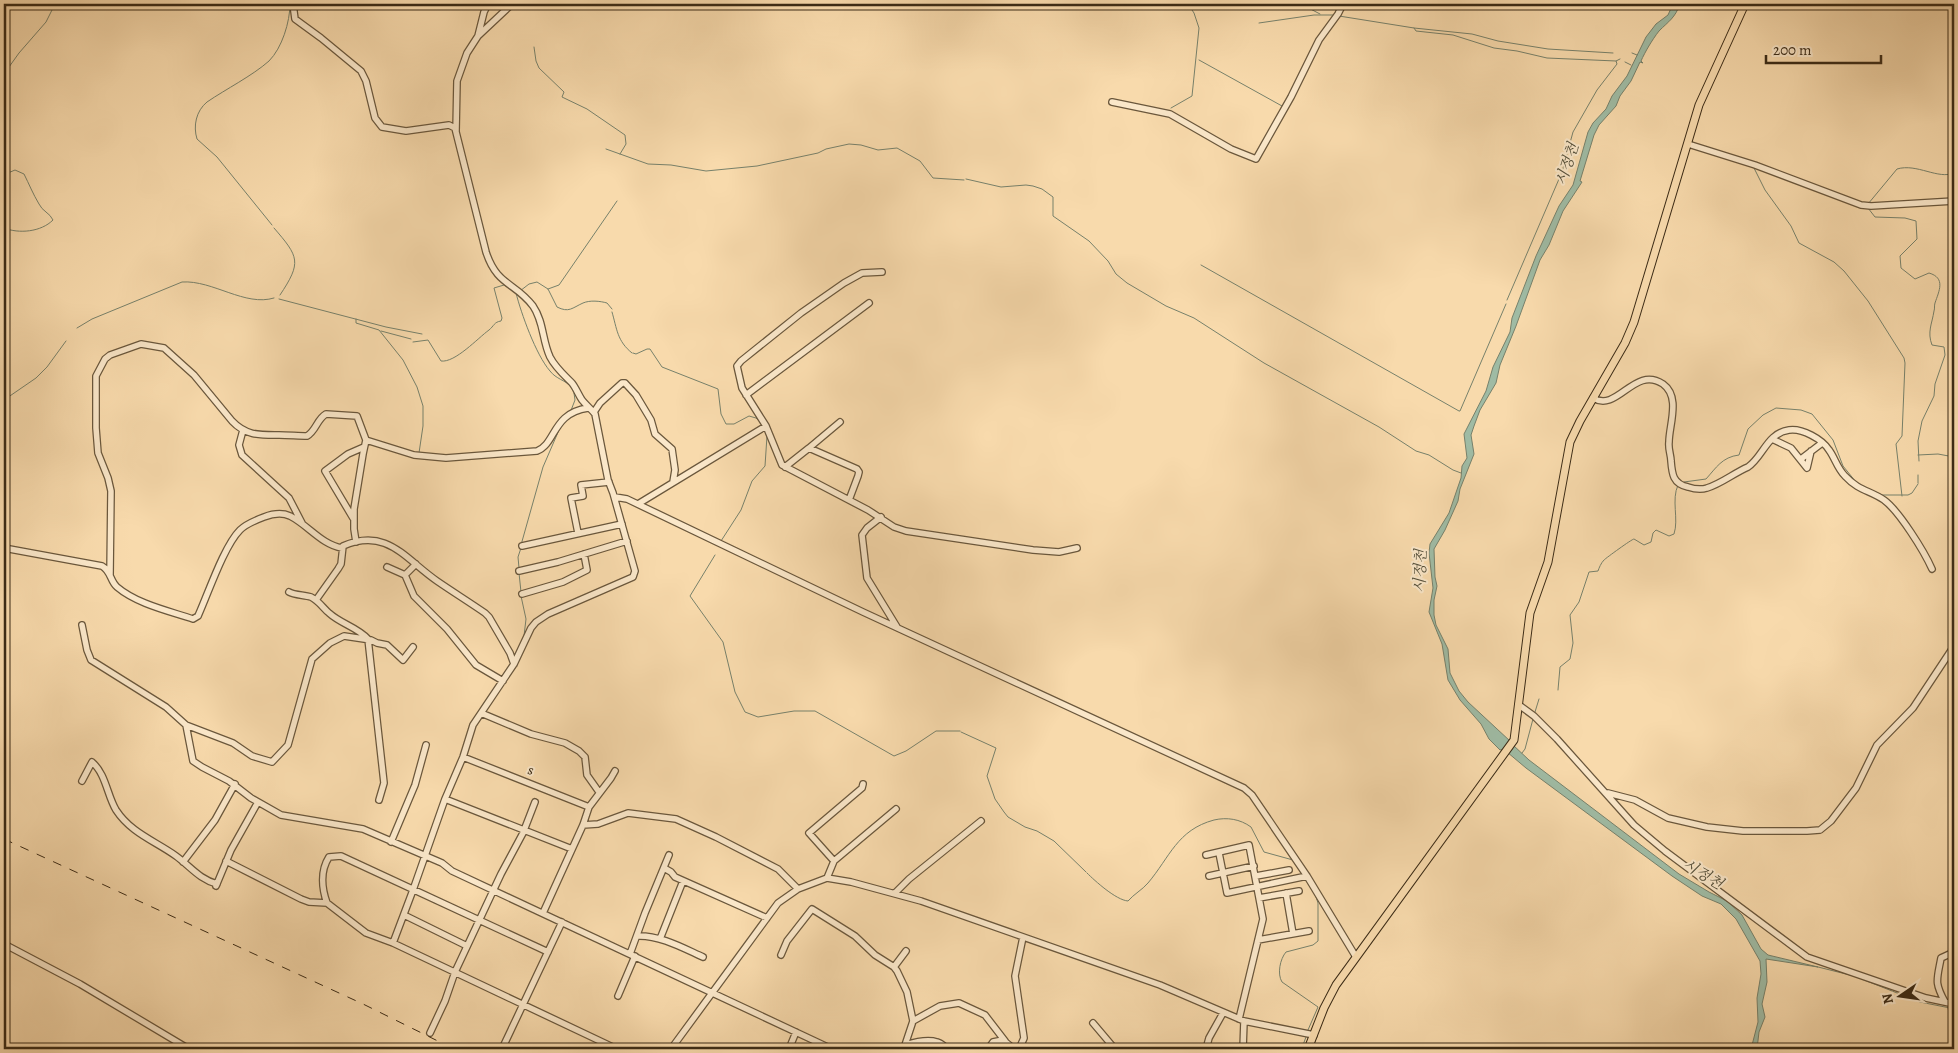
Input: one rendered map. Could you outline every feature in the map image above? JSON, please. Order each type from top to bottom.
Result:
[{"type":"main road","points":[[1308,1049],[1332,992],[1513,742],[1530,613],[1549,556],[1569,446],[1593,398],[1625,343],[1636,317],[1700,105],[1745,4]]},
{"type":"street","points":[[293,4],[295,19],[358,68],[363,76],[375,118],[379,125],[389,129],[406,131],[449,125],[456,131]]},
{"type":"street","points":[[478,36],[488,4]]},
{"type":"street","points":[[392,943],[414,890],[445,799],[463,758],[473,725],[514,664],[531,628],[540,619],[633,577],[635,571],[609,482],[596,417],[551,358],[542,324],[535,309],[522,295],[498,276],[490,261],[456,131],[457,81],[467,53],[478,36],[512,4]]},
{"type":"street","points":[[1112,102],[1170,114],[1231,149],[1256,160],[1291,97],[1319,40],[1338,16],[1343,4]]},
{"type":"street","points":[[1688,144],[1754,164],[1861,205],[1954,201]]},
{"type":"street","points":[[882,272],[862,274],[844,283],[801,313],[737,366],[746,395],[766,426],[780,461],[785,467],[849,500],[899,530],[1051,552],[1077,548]]},
{"type":"street","points":[[746,395],[869,303]]},
{"type":"street","points":[[110,576],[112,502],[108,478],[98,453],[96,376],[108,356],[141,344],[164,348],[194,375],[232,422],[243,430],[260,436],[307,436],[312,432],[323,415],[329,413],[357,416],[366,440],[353,518],[356,542]]},
{"type":"street","points":[[1593,398],[1603,401],[1611,399],[1643,380],[1657,382],[1665,387],[1670,395],[1672,404],[1669,443],[1672,476],[1678,483],[1687,487],[1707,488],[1748,468],[1772,439],[1782,432],[1795,429],[1806,432],[1830,450],[1845,476],[1860,489],[1885,501],[1897,514],[1932,569]]},
{"type":"street","points":[[366,440],[414,455],[446,458],[537,451],[545,446],[564,418],[591,410],[622,383],[626,383],[636,395],[651,420],[655,434],[672,449],[675,470],[673,482]]},
{"type":"street","points":[[785,467],[840,422]]},
{"type":"street","points":[[637,504],[766,426]]},
{"type":"street","points":[[243,430],[239,445],[242,455],[289,498],[303,525]]},
{"type":"street","points":[[1772,439],[1788,446],[1807,468],[1811,451]]},
{"type":"street","points":[[1801,459],[1822,443]]},
{"type":"street","points":[[353,518],[325,471],[348,454],[364,447]]},
{"type":"street","points":[[809,448],[857,469],[859,472],[858,476],[849,500]]},
{"type":"street","points":[[578,533],[571,498],[583,496],[581,485],[609,482]]},
{"type":"street","points":[[614,497],[623,497],[863,612],[1244,788],[1252,795],[1308,876],[1356,957]]},
{"type":"street","points":[[4,548],[100,565],[107,569],[115,585],[126,593],[150,604],[196,619],[225,552],[241,529],[273,514],[285,515],[334,547],[342,548],[356,542],[370,540],[382,542],[398,550],[437,581],[462,596],[490,617],[510,652],[514,664]]},
{"type":"street","points":[[881,518],[862,535],[865,574],[897,627]]},
{"type":"street","points":[[522,546],[622,524]]},
{"type":"street","points":[[519,571],[627,541]]},
{"type":"street","points":[[316,600],[341,564],[342,548]]},
{"type":"street","points":[[522,594],[563,582],[588,570],[584,554]]},
{"type":"street","points":[[405,575],[416,564]]},
{"type":"street","points":[[387,567],[405,575],[414,596],[448,629],[476,665],[503,681]]},
{"type":"street","points":[[289,592],[292,594],[302,594],[316,600],[330,614],[361,632],[368,639],[384,783],[379,800]]},
{"type":"street","points":[[82,625],[91,660],[166,706],[186,725],[224,739],[252,756],[272,762],[288,745],[314,657],[330,643],[344,636],[368,639],[387,645],[404,660],[413,647]]},
{"type":"street","points":[[1606,792],[1635,800],[1668,818],[1707,827],[1763,831],[1820,830],[1831,820],[1856,788],[1877,745],[1908,714],[1954,646]]},
{"type":"street","points":[[1518,705],[1534,716],[1557,739],[1629,820],[1655,843],[1807,957],[1926,998],[1950,1003]]},
{"type":"street","points":[[481,713],[531,734],[565,743],[579,751],[585,757],[587,775],[599,792]]},
{"type":"street","points":[[186,725],[193,760],[199,766],[235,784],[258,802],[281,815],[354,827],[442,863],[452,872],[832,1049]]},
{"type":"street","points":[[391,842],[415,785],[426,745]]},
{"type":"street","name":"s","points":[[463,758],[590,807]]},
{"type":"street","points":[[82,781],[92,762],[102,775],[116,809],[126,822],[140,834],[183,862],[200,877],[216,885],[226,861],[258,802]]},
{"type":"street","points":[[543,913],[584,825],[590,807],[599,792],[611,778],[614,770]]},
{"type":"street","points":[[183,862],[216,820],[235,784]]},
{"type":"street","points":[[834,861],[809,833],[862,788],[863,784]]},
{"type":"street","points":[[445,799],[572,848]]},
{"type":"street","points":[[430,1033],[445,1001],[455,972],[493,890],[525,829],[535,802]]},
{"type":"street","points":[[827,878],[834,861],[896,809]]},
{"type":"street","points":[[584,825],[598,824],[628,813],[676,818],[716,836],[778,869],[798,889]]},
{"type":"street","points":[[895,893],[909,878],[981,821]]},
{"type":"street","points":[[1206,856],[1249,846],[1256,876],[1262,918],[1242,1020],[1243,1049]]},
{"type":"street","points":[[1219,852],[1227,893],[1308,876]]},
{"type":"street","points":[[618,996],[644,913],[670,855]]},
{"type":"street","points":[[327,904],[324,896],[323,870],[329,857],[341,856],[548,952]]},
{"type":"street","points":[[226,861],[300,899],[327,904],[366,933],[455,972],[617,1049]]},
{"type":"street","points":[[1209,876],[1254,866]]},
{"type":"street","points":[[664,868],[672,872],[674,877],[767,918]]},
{"type":"street","points":[[1256,876],[1289,870]]},
{"type":"street","points":[[671,1049],[778,904],[798,889],[827,878],[895,893],[1160,985],[1242,1020],[1314,1035]]},
{"type":"street","points":[[660,939],[683,881]]},
{"type":"street","points":[[1259,898],[1299,891]]},
{"type":"street","points":[[1286,893],[1294,934]]},
{"type":"street","points":[[781,955],[787,941],[812,909],[854,936],[874,955],[894,967],[905,985],[912,1021],[903,1047]]},
{"type":"street","points":[[404,915],[468,946]]},
{"type":"street","points":[[502,1049],[562,922]]},
{"type":"street","points":[[1258,940],[1309,931]]},
{"type":"street","points":[[638,936],[646,935],[660,939],[703,957]]},
{"type":"street","points":[[1019,1049],[1024,1038],[1015,976],[1023,937]]},
{"type":"street","points":[[4,944],[80,984],[189,1049]]},
{"type":"street","points":[[894,967],[906,951]]},
{"type":"street","points":[[1954,952],[1941,958],[1937,980],[1937,989],[1950,1003],[1954,1022]]},
{"type":"street","points":[[912,1021],[940,1006],[958,1004],[985,1015],[1014,1049]]},
{"type":"street","points":[[1206,1049],[1209,1038],[1223,1013]]},
{"type":"street","points":[[1093,1023],[1115,1049]]},
{"type":"street","points":[[789,1049],[796,1032]]},
{"type":"street","points":[[1950,1049],[1954,1035]]},
{"type":"street","points":[[903,1047],[933,1041],[948,1049]]},
{"type":"street","points":[[988,1049],[997,1041],[1006,1041]]},
{"type":"shaded area","points":[[1673,4],[1680,4],[1676,13],[1654,38],[1641,61],[1643,63],[1640,62],[1616,106],[1599,125],[1594,135],[1580,181],[1582,182],[1563,211],[1549,245],[1540,260],[1500,365],[1496,383],[1480,410],[1471,435],[1474,454],[1460,489],[1458,501],[1434,549],[1437,586],[1434,600],[1434,615],[1436,625],[1448,649],[1450,673],[1459,691],[1468,702],[1510,741],[1504,749],[1500,750],[1489,739],[1481,724],[1460,700],[1448,680],[1442,644],[1429,612],[1433,588],[1429,553],[1430,544],[1449,513],[1461,478],[1462,466],[1467,458],[1464,434],[1486,391],[1493,367],[1510,332],[1512,318],[1536,256],[1559,206],[1573,185],[1588,132],[1593,123],[1606,109],[1612,96],[1627,76],[1646,37],[1656,24],[1668,15]]},
{"type":"shaded area","points":[[1513,745],[1529,760],[1679,874],[1727,901],[1742,915],[1761,949],[1768,955],[1818,967],[1766,959],[1767,982],[1762,1004],[1765,1017],[1759,1032],[1757,1049],[1751,1049],[1758,1022],[1757,998],[1761,974],[1760,961],[1736,919],[1721,904],[1702,896],[1672,876],[1526,768],[1507,752]]},
{"type":"waterway","points":[[4,74],[19,53],[46,22],[55,4]]},
{"type":"waterway","points":[[272,225],[217,157],[197,139],[195,129],[198,114],[207,102],[255,72],[274,56],[289,19],[290,4]]},
{"type":"waterway","points":[[1171,108],[1192,96],[1199,28],[1194,13],[1188,4]]},
{"type":"waterway","points":[[1301,4],[1320,14]]},
{"type":"waterway","points":[[1259,23],[1314,15],[1333,15]]},
{"type":"waterway","points":[[1339,16],[1414,28],[1472,34],[1498,41],[1548,49],[1613,53]]},
{"type":"waterway","points":[[1414,28],[1416,31],[1453,35],[1494,48],[1547,58],[1616,61]]},
{"type":"waterway","points":[[534,47],[539,68],[564,92],[562,97],[587,109],[625,135],[626,144],[620,154]]},
{"type":"waterway","points":[[1632,53],[1637,55]]},
{"type":"waterway","name":"시정천","points":[[1507,300],[1562,172],[1573,132],[1597,90],[1617,64],[1616,61],[1620,59]]},
{"type":"waterway","points":[[1199,60],[1282,106]]},
{"type":"waterway","points":[[1625,62],[1631,65]]},
{"type":"waterway","points":[[606,149],[648,164],[671,165],[706,171],[757,166],[818,153],[826,149],[849,144],[878,150],[897,148],[920,161],[933,178],[964,180]]},
{"type":"waterway","points":[[1754,168],[1765,190],[1791,226],[1799,243],[1834,262],[1844,271],[1868,301],[1904,358],[1902,436],[1896,444],[1902,496]]},
{"type":"waterway","points":[[1868,204],[1897,169],[1912,168],[1948,175],[1954,173]]},
{"type":"waterway","points":[[4,179],[8,173],[15,170],[24,174],[40,206],[53,220],[42,227],[30,231],[16,231],[4,228]]},
{"type":"waterway","points":[[966,179],[1001,187],[1026,185],[1042,189],[1053,197],[1053,216],[1089,241],[1108,261],[1116,274],[1127,283],[1166,306],[1194,318],[1264,363],[1379,427],[1416,451],[1429,455],[1461,473]]},
{"type":"waterway","points":[[548,289],[559,285],[617,201]]},
{"type":"waterway","points":[[1868,208],[1875,217],[1905,218],[1916,221],[1917,239],[1900,256],[1901,268],[1915,279],[1929,273],[1934,275],[1938,278],[1940,285],[1930,328],[1930,336],[1932,345],[1944,347],[1945,355],[1935,384],[1934,396],[1922,421],[1918,441],[1919,461]]},
{"type":"waterway","points":[[274,228],[289,246],[295,260],[292,275],[280,295]]},
{"type":"waterway","points":[[1201,265],[1459,411],[1506,304]]},
{"type":"waterway","points":[[77,328],[92,319],[182,282],[194,282],[252,299],[274,298]]},
{"type":"waterway","points":[[520,291],[529,284],[537,282],[548,289],[557,307],[561,309],[570,309],[586,302],[595,301],[607,303],[612,309]]},
{"type":"waterway","points":[[413,342],[428,340],[441,361],[453,358],[489,330],[495,323],[501,321],[502,318],[494,288],[504,285],[510,289]]},
{"type":"waterway","points":[[516,293],[521,311],[539,355],[552,374],[572,387]]},
{"type":"waterway","points":[[279,299],[386,327],[422,334]]},
{"type":"waterway","points":[[612,312],[620,339],[632,353]]},
{"type":"waterway","points":[[356,319],[356,323],[379,330],[403,360],[417,387],[423,406],[423,426],[419,453]]},
{"type":"waterway","points":[[381,331],[411,339]]},
{"type":"waterway","points":[[4,400],[36,378],[47,367],[66,341]]},
{"type":"waterway","points":[[633,353],[636,354],[650,349],[662,367],[718,389],[721,414],[726,424],[734,424],[749,416],[756,418],[761,423]]},
{"type":"waterway","points":[[570,413],[575,400],[574,393]]},
{"type":"waterway","points":[[1684,482],[1706,479],[1716,467],[1728,458],[1739,455],[1748,429],[1763,415],[1776,408],[1801,410],[1812,414],[1833,440],[1843,466],[1856,482]]},
{"type":"waterway","points":[[521,545],[543,467],[559,430]]},
{"type":"waterway","points":[[721,541],[741,510],[752,481],[765,466],[767,436]]},
{"type":"waterway","points":[[1918,455],[1938,454],[1954,457]]},
{"type":"waterway","points":[[1918,475],[1918,483]]},
{"type":"waterway","points":[[1869,489],[1882,495],[1908,495],[1912,493],[1918,484]]},
{"type":"waterway","points":[[1558,690],[1560,667],[1570,659],[1573,643],[1570,615],[1579,602],[1589,572],[1598,571],[1604,560],[1634,539],[1644,545],[1651,542],[1653,533],[1656,530],[1669,536],[1674,534],[1676,522],[1675,497],[1678,485]]},
{"type":"waterway","points":[[519,568],[518,557],[521,548]]},
{"type":"waterway","points":[[715,555],[690,596],[723,642],[735,692],[745,712],[758,717],[794,711],[815,711],[894,756],[906,751],[936,731],[960,731]]},
{"type":"waterway","points":[[519,573],[521,592]]},
{"type":"waterway","points":[[521,596],[526,619],[524,636]]},
{"type":"waterway","points":[[1535,712],[1539,699]]},
{"type":"waterway","points":[[1522,753],[1525,749],[1533,719]]},
{"type":"waterway","points":[[961,732],[996,748],[987,776],[995,799],[1008,817],[1054,841],[1086,872]]},
{"type":"waterway","points":[[1087,873],[1112,894],[1128,901],[1148,883],[1175,846],[1191,830],[1214,820],[1224,819],[1238,820],[1251,827],[1264,852],[1293,860]]},
{"type":"waterway","points":[[1308,1030],[1318,1007],[1282,982],[1279,971],[1286,952],[1313,945],[1318,941],[1318,903],[1316,897]]},
{"type":"waterway","points":[[1818,967],[1854,976],[1920,1002],[1950,1008]]},
{"type":"waterway","points":[[1294,1049],[1303,1045],[1306,1037]]},
{"type":"railway","points":[[4,839],[363,1004],[454,1049]]}]
